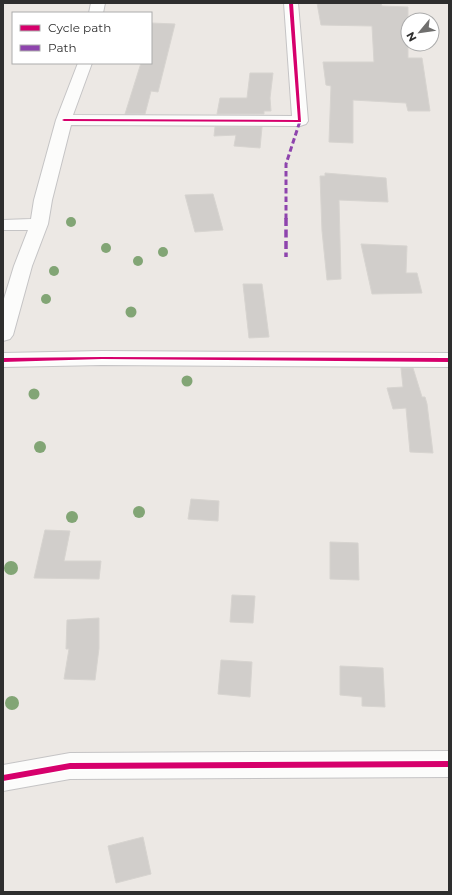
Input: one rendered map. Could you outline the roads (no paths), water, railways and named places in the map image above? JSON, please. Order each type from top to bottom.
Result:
[{"type":"street","points":[[64,120],[300,121],[291,3]]},
{"type":"street","points":[[3,335],[23,266],[39,224],[43,200],[56,156],[64,120],[85,64]]},
{"type":"street","points":[[3,225],[39,224]]},
{"type":"street","points":[[3,360],[102,358],[449,360]]},
{"type":"street","points":[[3,778],[70,766],[449,764]]}]
